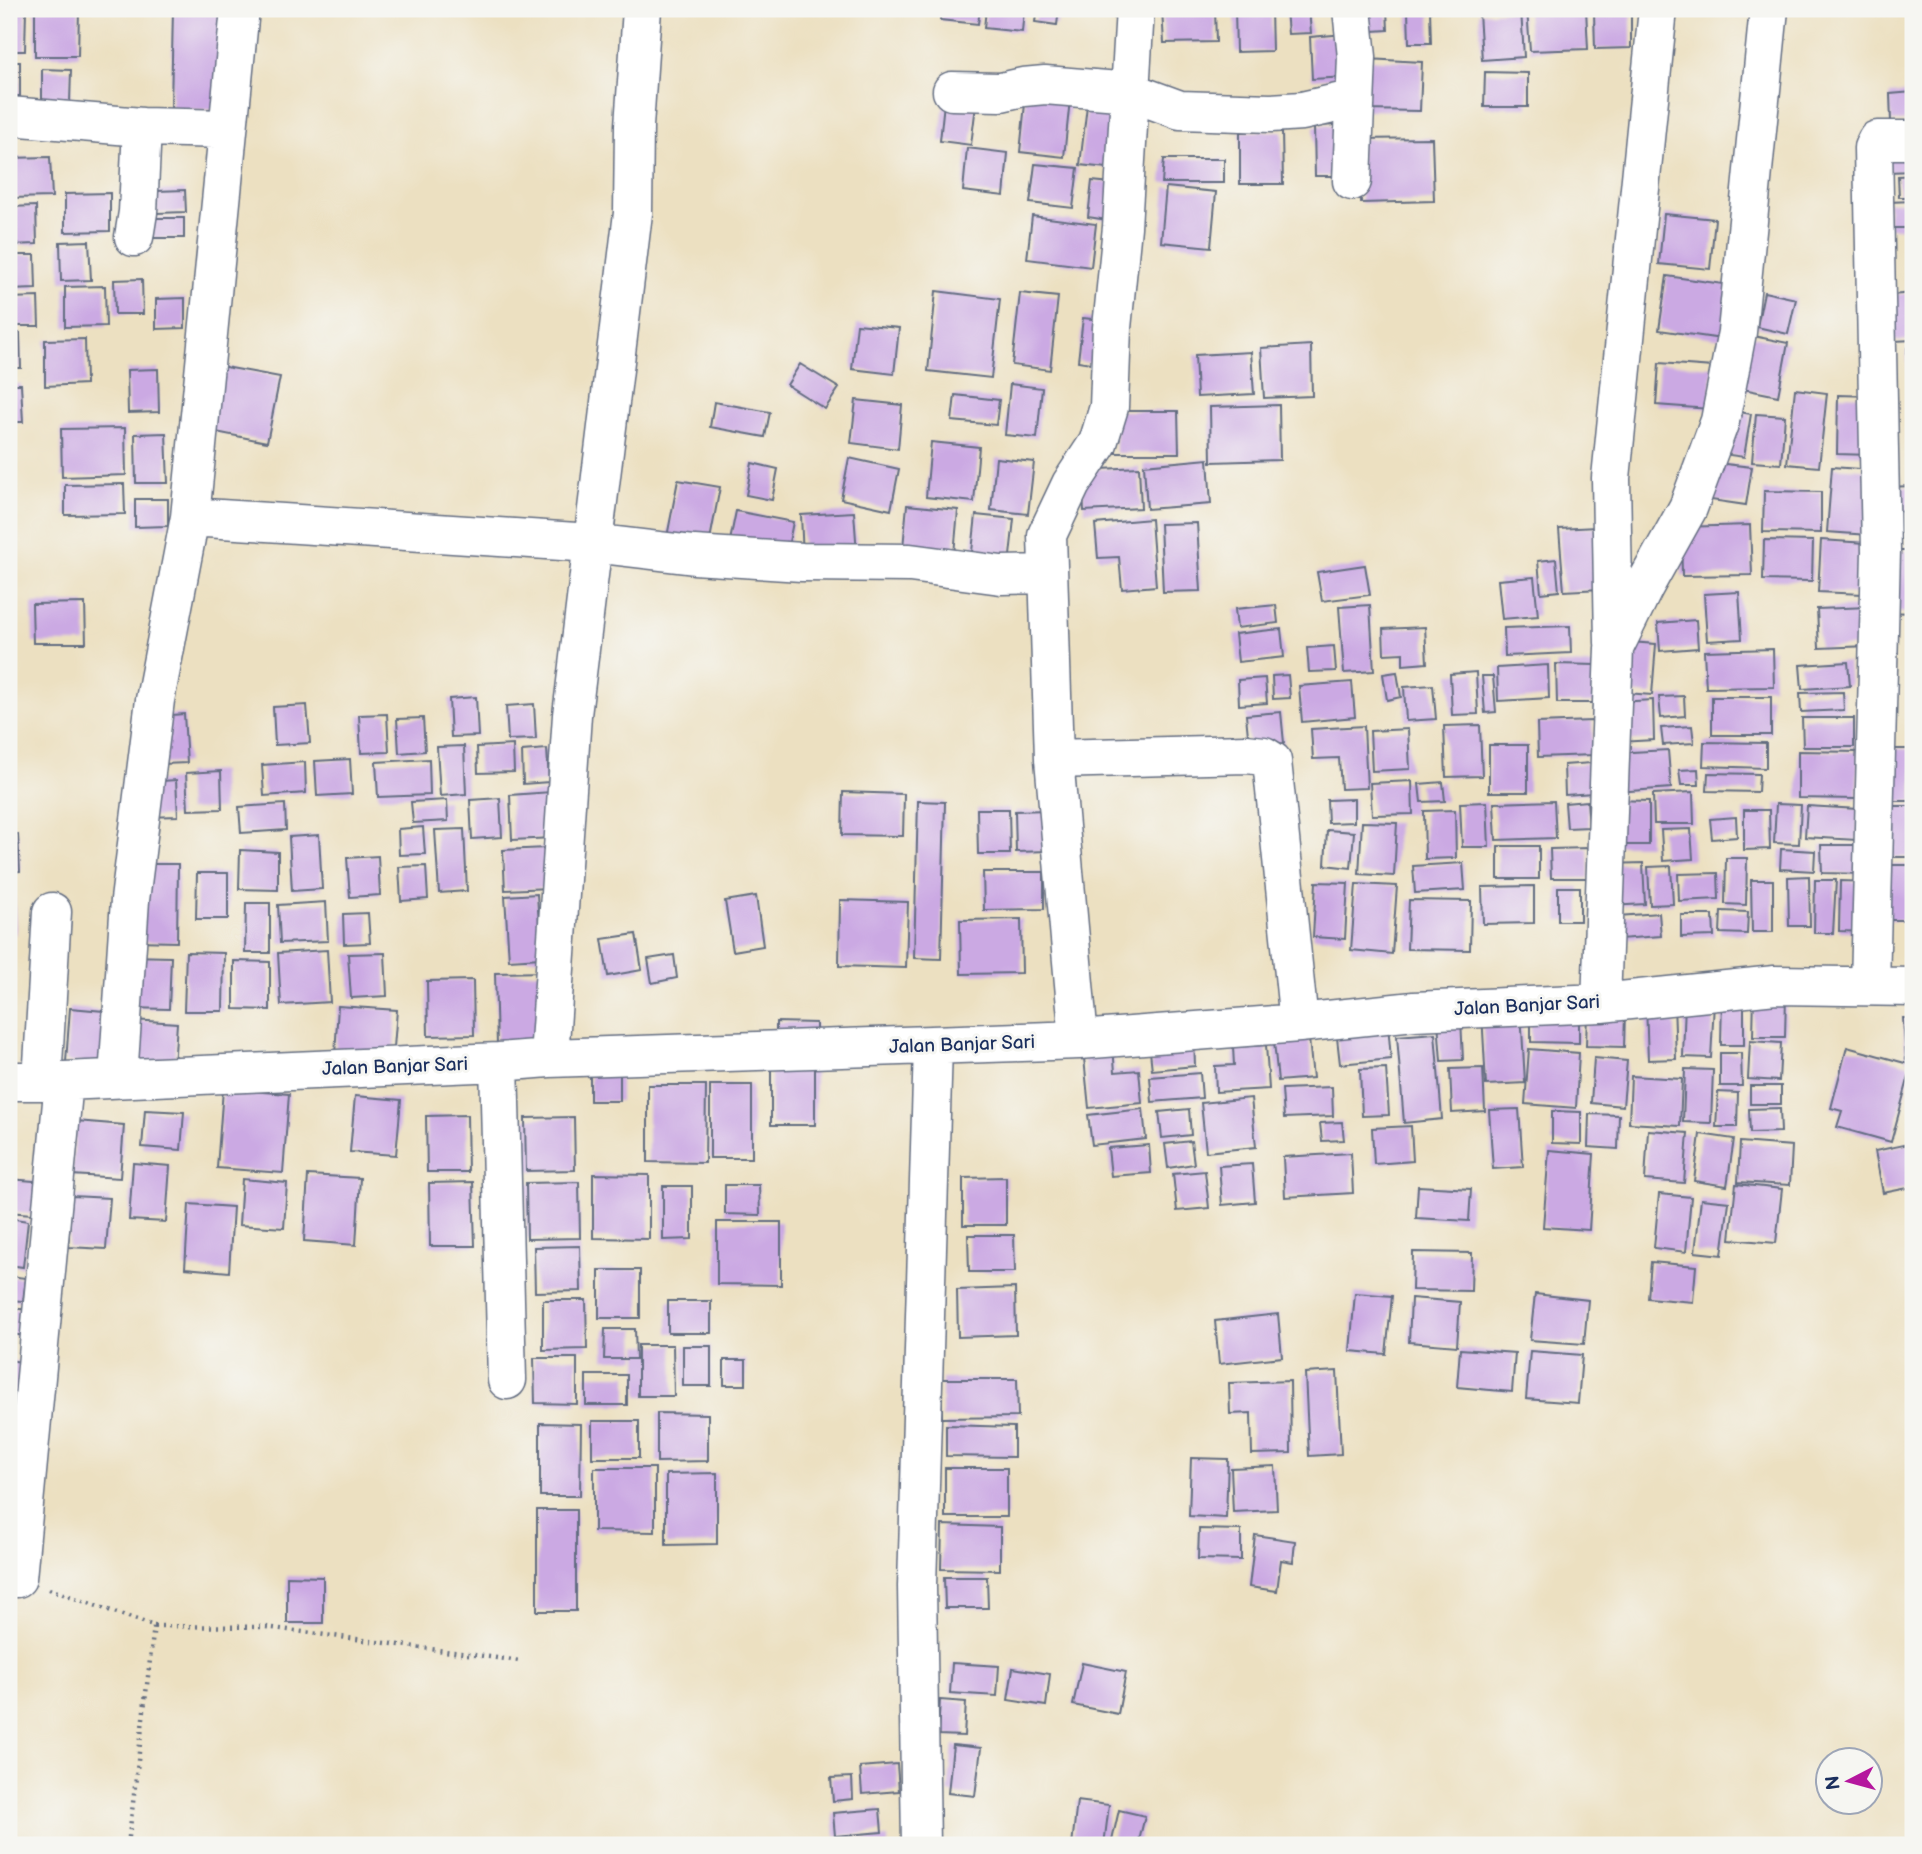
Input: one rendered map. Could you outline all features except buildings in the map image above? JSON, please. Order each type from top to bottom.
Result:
[{"type":"street","points":[[118,1078],[130,900],[153,713],[190,517],[240,9]]},
{"type":"street","points":[[550,1058],[572,715],[633,213],[634,126],[642,9]]},
{"type":"street","points":[[1079,1040],[1054,759],[1046,535],[1071,484],[1098,443],[1109,407],[1112,328],[1122,226],[1135,9]]},
{"type":"street","points":[[1352,9],[1357,57],[1352,181]]},
{"type":"street","points":[[1601,1003],[1614,648],[1611,478],[1658,9]]},
{"type":"street","points":[[1614,648],[1688,508],[1720,421],[1737,332],[1769,9]]},
{"type":"street","points":[[951,91],[1001,92],[1023,86],[1045,85],[1131,92],[1180,110],[1258,113],[1302,111],[1355,99]]},
{"type":"street","points":[[9,116],[142,127],[228,129]]},
{"type":"street","points":[[134,237],[138,212],[142,127]]},
{"type":"street","points":[[1870,986],[1881,551],[1872,148],[1877,140],[1913,140]]},
{"type":"street","points":[[190,517],[592,543],[694,555],[910,563],[1001,575],[1046,575]]},
{"type":"street","points":[[1054,759],[1246,754],[1272,761],[1299,1024]]},
{"type":"street","points":[[17,1578],[38,1081],[52,912]]},
{"type":"street","name":"Jalan Banjar Sari","points":[[38,1081],[550,1058],[1079,1040],[1299,1024],[1413,1012],[1601,1003],[1775,985],[1913,987]]},
{"type":"street","points":[[921,1845],[917,1586],[933,1046]]},
{"type":"street","points":[[499,1062],[507,1380]]},
{"type":"path","points":[[17,1578],[154,1626],[266,1627],[520,1661]]},
{"type":"path","points":[[128,1845],[154,1626]]}]
